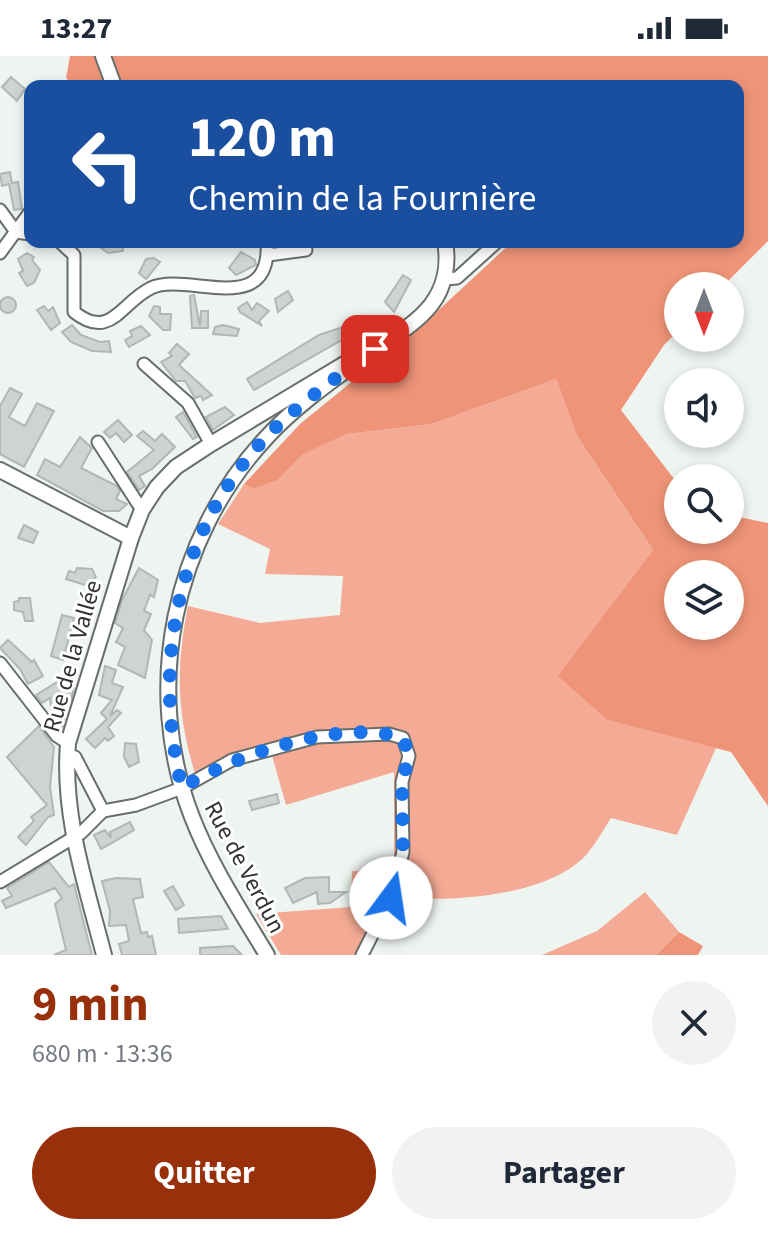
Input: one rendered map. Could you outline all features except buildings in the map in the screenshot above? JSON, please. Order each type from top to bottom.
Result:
[{"type":"street","points":[[103,56],[112,80]]},
{"type":"street","points":[[0,210],[16,232],[24,233]]},
{"type":"street","points":[[0,253],[24,221]]},
{"type":"street","points":[[66,248],[74,255],[74,312],[93,324],[110,320],[127,303],[162,284],[212,290],[238,287],[257,277],[268,255],[267,248]]},
{"type":"street","points":[[375,349],[424,313],[445,279],[445,248]]},
{"type":"street","points":[[445,279],[457,278],[490,248]]},
{"type":"street","points":[[268,255],[306,250]]},
{"type":"street","name":"Rue de la Vallée","points":[[104,955],[74,837],[67,797],[67,748],[142,510],[176,467],[328,371],[375,349]]},
{"type":"street","name":"Rue de Verdun","points":[[267,955],[218,872],[182,788],[169,698],[168,669],[175,619],[191,560],[212,513],[265,438],[308,400],[375,349]]},
{"type":"street","points":[[144,364],[188,403],[211,444]]},
{"type":"street","points":[[247,420],[265,438]]},
{"type":"street","points":[[98,442],[142,510]]},
{"type":"street","points":[[0,470],[131,538]]},
{"type":"street","points":[[0,663],[75,757],[103,811]]},
{"type":"street","points":[[0,882],[74,837],[103,811],[136,805],[182,788],[232,760],[317,737],[389,734],[403,738],[409,756],[402,782],[403,852],[391,898],[362,955]]},
{"type":"shaded area","points":[[70,56],[768,56],[768,241],[737,272],[664,272],[664,345],[621,410],[664,466],[664,544],[744,544],[744,518],[768,523],[768,806],[731,752],[607,720],[558,676],[653,550],[577,436],[556,379],[432,424],[347,434],[302,455],[278,480],[254,489],[244,484],[300,424],[429,319],[506,248],[744,248],[744,80],[66,78]]},
{"type":"shaded area","points":[[556,379],[577,436],[653,550],[559,676],[607,720],[716,748],[677,835],[611,818],[587,854],[570,868],[525,888],[499,894],[445,899],[399,897],[368,955],[281,955],[256,914],[351,907],[352,871],[394,870],[394,772],[286,805],[271,752],[198,783],[186,737],[180,695],[181,652],[188,606],[260,623],[340,615],[343,576],[265,574],[270,549],[218,524],[244,484],[254,489],[278,480],[302,455],[347,434],[432,424]]},
{"type":"shaded area","points":[[645,892],[679,932],[656,955],[542,955],[597,931]]},
{"type":"shaded area","points":[[679,932],[703,946],[698,955],[656,955]]},
{"type":"route","points":[[375,349],[308,400],[265,438],[223,495],[198,542],[186,576],[175,619],[168,669],[172,741],[182,788],[232,760],[317,737],[389,734],[403,738],[409,756],[402,782],[403,852],[391,898]]}]
